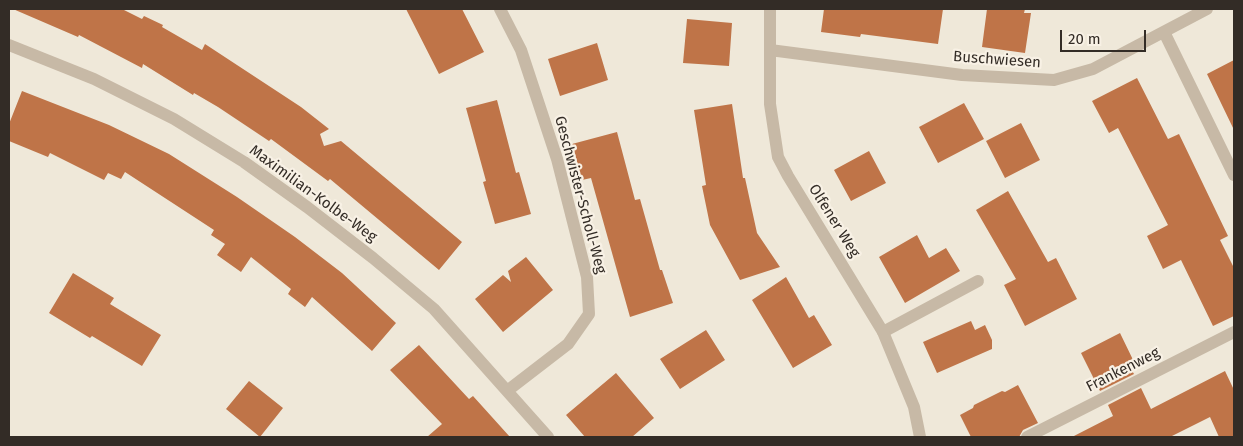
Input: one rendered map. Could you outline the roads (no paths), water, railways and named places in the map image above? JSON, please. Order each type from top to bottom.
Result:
[{"type":"street","name":"Geschwister-Scholl-Weg","points":[[500,9],[521,50],[557,159],[587,277],[589,314],[568,344],[507,390]]},
{"type":"street","name":"Olfener Weg","points":[[770,9],[770,104],[778,157],[883,332],[914,407],[920,437]]},
{"type":"street","name":"Buschwiesen","points":[[770,50],[962,75],[1054,80],[1093,69],[1207,9]]},
{"type":"street","points":[[1164,32],[1234,174]]},
{"type":"street","name":"Maximilian-Kolbe-Weg","points":[[9,45],[94,79],[174,119],[244,162],[307,207],[366,252],[434,309],[548,437]]},
{"type":"street","points":[[883,332],[978,281]]},
{"type":"street","name":"Frankenweg","points":[[1027,437],[1234,332]]}]
